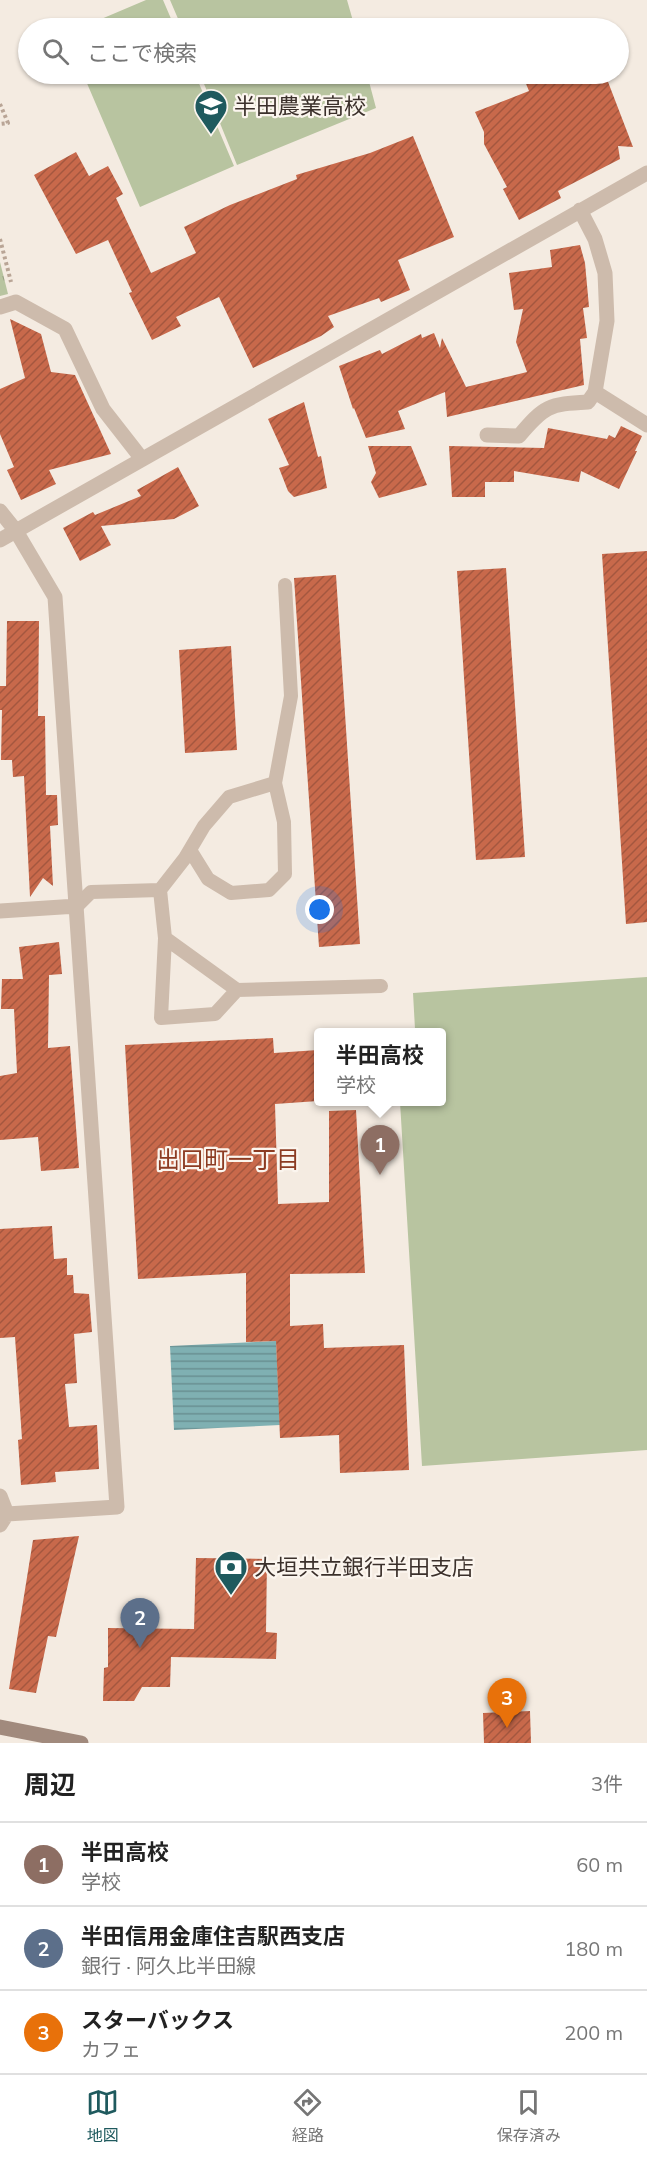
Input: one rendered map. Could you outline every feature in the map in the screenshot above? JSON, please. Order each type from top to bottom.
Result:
[{"type":"main road","points":[[0,1727],[81,1743]]},
{"type":"street","points":[[0,540],[647,173]]},
{"type":"street","points":[[487,435],[519,435],[536,415],[558,404],[588,402],[595,392],[607,321],[605,273],[595,239],[580,210]]},
{"type":"street","points":[[0,307],[16,302],[65,330],[103,409],[142,459]]},
{"type":"street","points":[[595,392],[647,425]]},
{"type":"street","points":[[0,511],[15,531],[55,597],[117,1507],[4,1519],[0,1496]]},
{"type":"street","points":[[0,911],[77,906]]},
{"type":"lane","points":[[190,850],[208,879],[231,893],[269,890],[285,874],[284,822],[275,783],[291,696],[285,585]]},
{"type":"lane","points":[[237,990],[215,1014],[161,1018],[165,938],[160,890],[190,850],[204,826],[229,797],[275,783]]},
{"type":"lane","points":[[77,906],[91,892],[160,890]]},
{"type":"lane","points":[[165,938],[237,990],[381,986]]},
{"type":"path","points":[[0,104],[8,123],[0,124]]},
{"type":"path","points":[[0,239],[16,302]]},
{"type":"green space","points":[[146,0],[163,0],[171,18],[104,18]]},
{"type":"green space","points":[[170,0],[347,0],[352,18],[178,18]]},
{"type":"green space","points":[[87,84],[199,84],[234,166],[140,207]]},
{"type":"green space","points":[[204,84],[370,84],[376,108],[237,165]]},
{"type":"green space","points":[[0,262],[8,294],[0,296]]},
{"type":"green space","points":[[647,977],[647,1450],[422,1466],[400,1106],[446,1106],[446,1028],[415,1028],[413,993]]},
{"type":"water","points":[[276,1341],[280,1425],[174,1430],[170,1346]]},
{"type":"building","points":[[526,84],[609,84],[633,147],[618,146],[620,159],[558,191],[561,198],[519,220],[503,189],[507,187],[484,144],[484,132],[475,112],[529,91]]},
{"type":"building","points":[[413,136],[454,237],[398,260],[410,290],[381,302],[379,298],[328,316],[334,327],[321,336],[253,368],[219,297],[176,317],[181,326],[152,340],[129,293],[132,292],[108,240],[76,254],[34,175],[76,152],[89,176],[108,166],[123,194],[116,198],[151,273],[196,253],[184,227],[230,205],[297,179],[296,175],[370,153]]},
{"type":"building","points":[[580,245],[585,263],[589,307],[583,308],[587,338],[580,339],[584,385],[447,417],[445,392],[398,411],[405,429],[366,438],[353,409],[339,366],[380,350],[382,354],[421,334],[422,338],[434,333],[440,348],[442,338],[466,387],[527,372],[516,342],[523,309],[514,310],[509,273],[552,267],[550,250]]},
{"type":"building","points":[[10,319],[41,334],[51,372],[75,375],[111,454],[49,470],[56,484],[21,500],[7,470],[14,467],[0,434],[0,389],[25,378]]},
{"type":"building","points":[[304,402],[318,457],[321,456],[327,488],[294,497],[288,491],[279,468],[289,465],[268,419]]},
{"type":"building","points":[[621,426],[642,436],[619,489],[581,471],[579,482],[514,471],[514,482],[485,482],[485,497],[452,497],[449,446],[544,448],[548,428],[607,439],[609,435],[615,438]]},
{"type":"building","points":[[368,446],[411,446],[427,485],[379,498],[371,482],[376,473]]},
{"type":"building","points":[[178,467],[199,506],[174,519],[101,526],[111,545],[80,561],[63,528],[93,512],[95,515],[141,496],[137,490]]},
{"type":"building","points":[[647,551],[647,922],[626,924],[602,554]]},
{"type":"building","points":[[506,568],[525,857],[476,860],[457,571]]},
{"type":"building","points":[[336,575],[360,944],[319,947],[294,578]]},
{"type":"building","points":[[7,621],[39,621],[38,716],[45,716],[46,795],[57,795],[58,825],[50,826],[53,886],[43,878],[30,897],[24,776],[13,777],[12,760],[1,760],[0,686],[6,686]]},
{"type":"building","points":[[231,646],[237,750],[185,753],[179,650]]},
{"type":"building","points":[[59,942],[62,974],[49,975],[48,1048],[70,1046],[79,1168],[41,1171],[38,1137],[0,1140],[0,1076],[17,1073],[14,1009],[1,1009],[2,979],[23,979],[19,947]]},
{"type":"building","points":[[273,1038],[274,1053],[314,1050],[314,1101],[275,1104],[278,1204],[329,1202],[329,1111],[356,1110],[365,1273],[290,1274],[290,1326],[323,1324],[324,1348],[404,1345],[409,1470],[340,1473],[339,1435],[280,1438],[276,1341],[246,1342],[246,1273],[138,1279],[125,1045]]},
{"type":"building","points":[[52,1226],[54,1259],[67,1258],[67,1275],[73,1275],[74,1293],[89,1294],[92,1332],[74,1334],[77,1383],[65,1384],[69,1427],[97,1425],[99,1469],[55,1472],[56,1482],[21,1485],[18,1440],[22,1439],[15,1337],[0,1338],[0,1229]]},
{"type":"building","points":[[79,1536],[56,1637],[48,1636],[36,1693],[9,1689],[33,1540]]},
{"type":"building","name":"大垣共立銀行半田支店","points":[[196,1558],[267,1559],[266,1632],[277,1633],[276,1659],[171,1657],[170,1687],[142,1687],[134,1701],[103,1701],[104,1668],[108,1667],[108,1628],[194,1629]]},
{"type":"building","points":[[530,1711],[531,1743],[484,1743],[483,1713]]},
{"type":"place","name":"半田農業高校","points":[[211,135]]},
{"type":"place","name":"半田高校","points":[[380,1175]]},
{"type":"place","name":"大垣共立銀行半田支店","points":[[231,1596]]},
{"type":"place","name":"半田信用金庫住吉駅西支店","points":[[140,1648]]},
{"type":"place","name":"スターバックス","points":[[507,1728]]},
{"type":"district","name":"出口町一丁目","points":[[228,1160]]}]
